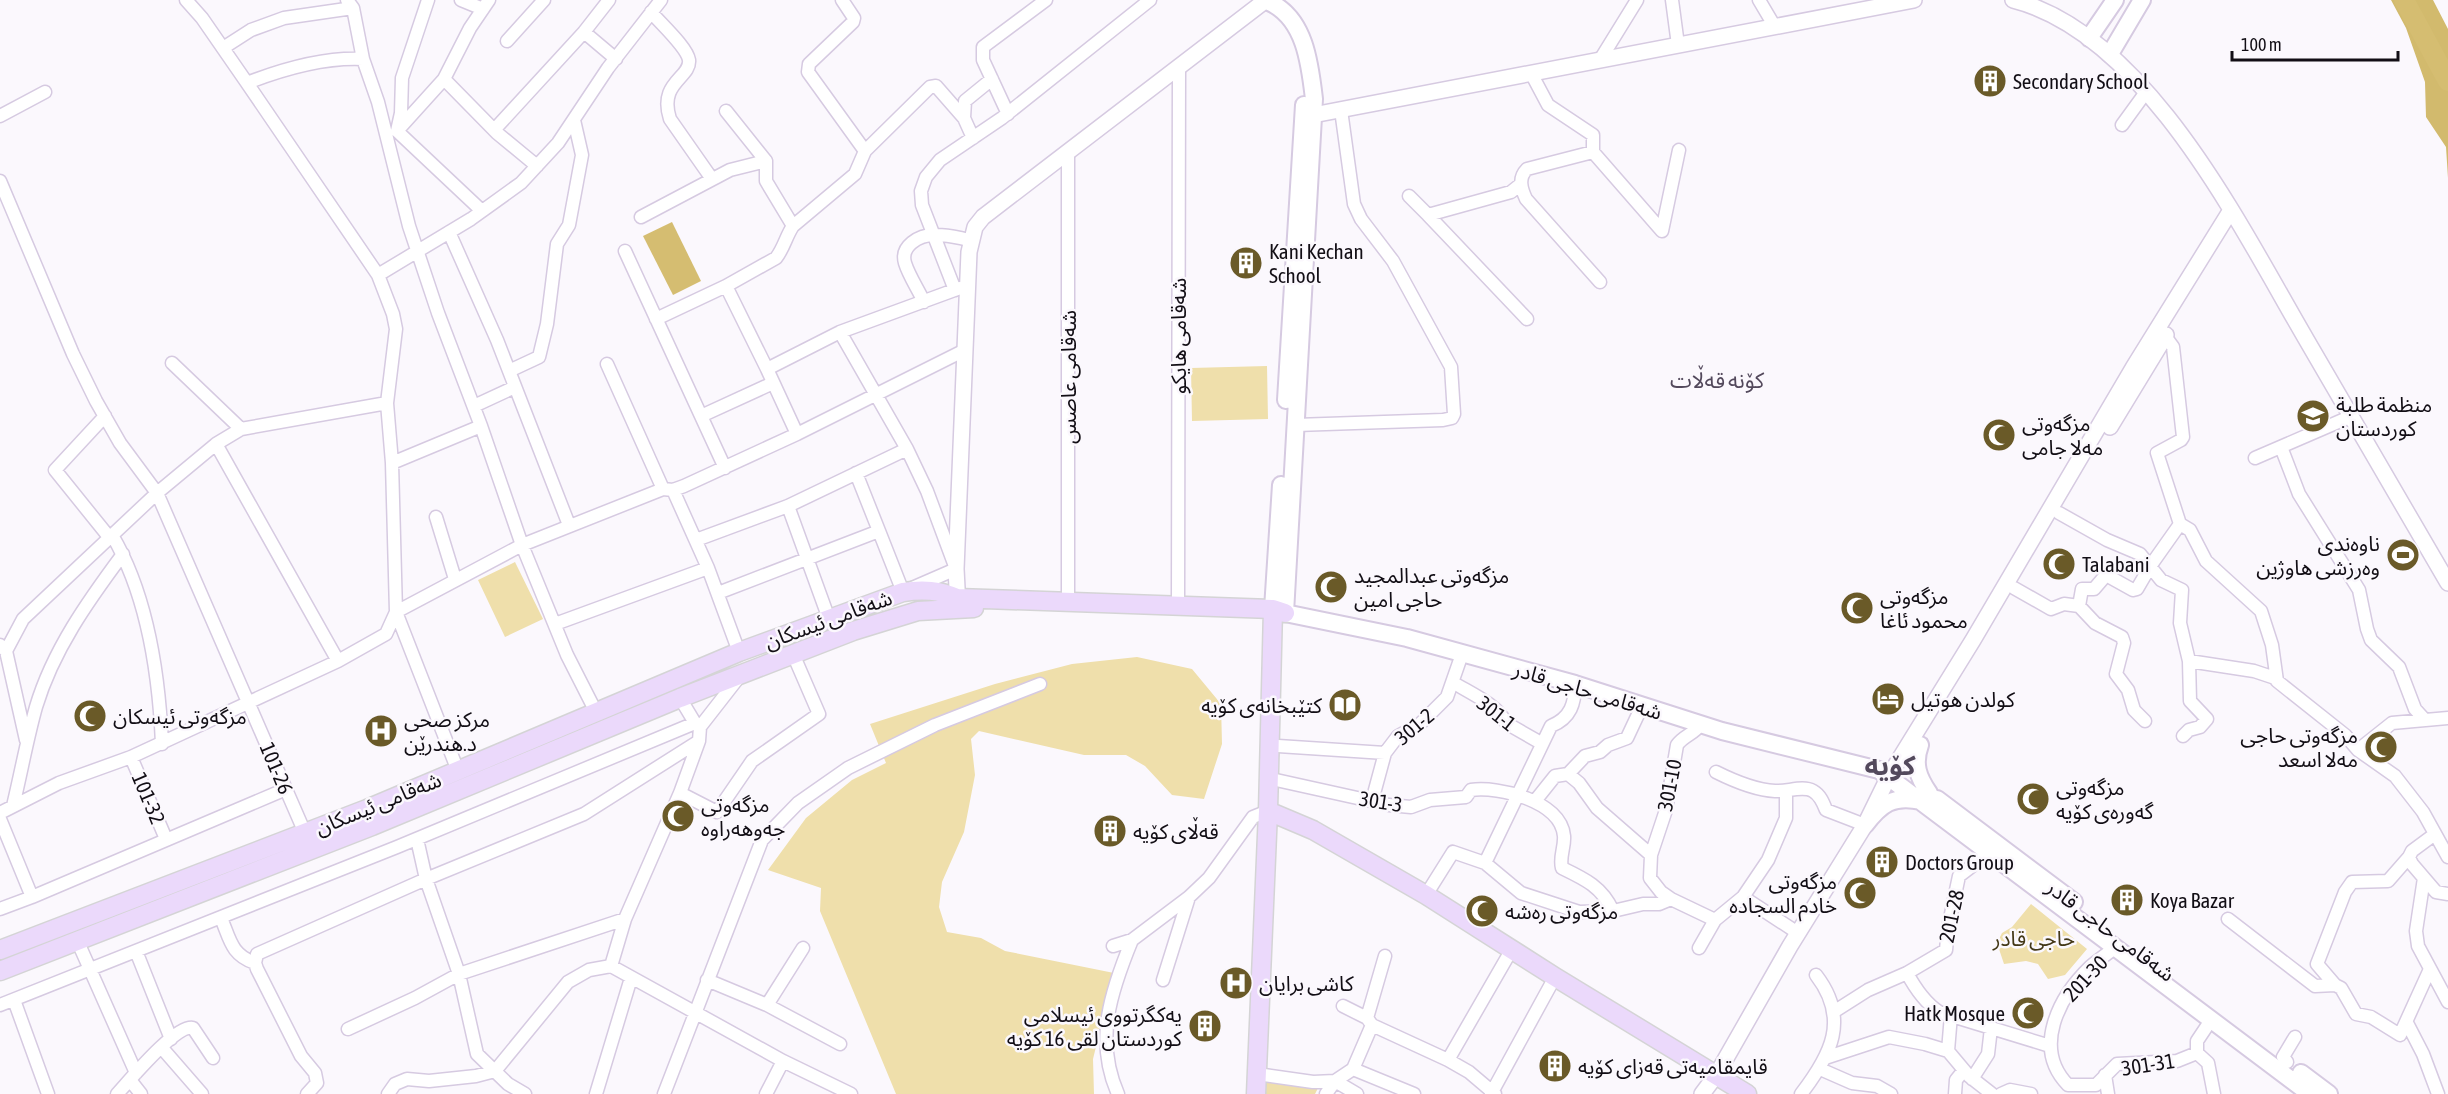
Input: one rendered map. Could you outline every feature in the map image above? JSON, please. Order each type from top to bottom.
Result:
[{"type":"main road","points":[[2088,38],[2115,0]]},
{"type":"main road","points":[[2110,54],[2142,0]]},
{"type":"main road","points":[[1268,1],[1281,16],[1297,52],[1302,73],[1318,113],[1296,425],[1277,614],[1278,746],[1272,812]]},
{"type":"main road","points":[[1256,1094],[1272,812],[1277,614],[1285,442],[1318,113]]},
{"type":"main road","name":"شەقامی ئیسکان","points":[[0,950],[305,833],[355,823],[458,771],[596,712],[739,652],[903,592],[936,591],[957,603]]},
{"type":"main road","points":[[903,592],[910,612]]},
{"type":"main road","points":[[957,603],[1068,602],[1178,606],[1277,614]]},
{"type":"main road","points":[[957,603],[1277,614]]},
{"type":"main road","name":"شەقامی ئیسکان","points":[[0,971],[355,823],[793,654],[910,612],[957,603]]},
{"type":"main road","name":"شەقامی حاجی قادر","points":[[1277,614],[1407,638],[1575,684],[1700,725],[1880,770],[1925,797],[2329,1094]]},
{"type":"main road","points":[[1865,825],[1886,803],[1925,797],[1916,765],[1920,745]]},
{"type":"main road","name":"شەقامی حاجی قادر","points":[[1925,797],[1989,853],[2310,1094]]},
{"type":"main road","points":[[1272,812],[1313,830],[1426,894],[1555,977],[1747,1094]]},
{"type":"street","points":[[186,0],[223,48],[378,275],[393,314],[396,329],[387,402],[392,463],[396,612],[458,771]]},
{"type":"street","points":[[392,135],[401,112],[402,78],[428,0]]},
{"type":"street","points":[[392,135],[444,79],[470,28],[486,5],[461,0]]},
{"type":"street","points":[[507,41],[544,0]]},
{"type":"street","points":[[378,275],[482,211],[521,183],[558,143],[616,59],[662,0]]},
{"type":"street","points":[[842,0],[854,18],[853,22],[809,64],[808,72],[865,151]]},
{"type":"street","points":[[1008,114],[982,60],[983,46],[1046,0]]},
{"type":"street","points":[[961,287],[933,235],[921,205],[921,191],[926,177],[940,160],[1008,114],[1150,0]]},
{"type":"street","points":[[1600,60],[1637,0]]},
{"type":"street","points":[[1672,0],[1678,45]]},
{"type":"street","points":[[1759,0],[1775,27]]},
{"type":"street","points":[[1296,425],[1443,420],[1452,418],[1454,414],[1451,367],[1393,261],[1361,219],[1318,113],[1914,0]]},
{"type":"street","points":[[2013,0],[2038,6],[2110,54],[2146,92],[2213,179],[2448,584]]},
{"type":"street","points":[[494,130],[584,32],[607,1]]},
{"type":"street","points":[[957,603],[956,569],[965,350],[961,287],[975,226],[983,217],[1268,1]]},
{"type":"street","points":[[223,48],[250,30],[284,18],[350,4],[363,59],[392,135],[417,250],[522,545],[555,624],[596,712]]},
{"type":"street","points":[[651,12],[689,59],[688,66],[669,89],[666,108],[670,119],[712,179]]},
{"type":"street","points":[[584,32],[616,59]]},
{"type":"street","points":[[247,84],[274,73],[340,57],[363,59]]},
{"type":"street","name":"شه‌قامی هایكو","points":[[1178,606],[1179,67]]},
{"type":"street","points":[[1531,73],[1548,105],[1593,135],[1593,152],[1662,231],[1679,150]]},
{"type":"street","points":[[444,79],[494,130],[537,166]]},
{"type":"street","points":[[964,118],[965,101],[992,79]]},
{"type":"street","points":[[656,319],[726,286],[776,258],[782,250],[786,235],[793,226],[855,174],[865,151],[930,87],[936,86],[964,118],[973,138]]},
{"type":"street","points":[[0,117],[45,92]]},
{"type":"street","points":[[2122,125],[2146,92]]},
{"type":"street","points":[[726,111],[766,161],[766,181],[793,226]]},
{"type":"street","points":[[509,371],[539,357],[547,324],[557,244],[569,225],[582,155],[574,120]]},
{"type":"street","points":[[392,135],[482,211]]},
{"type":"street","name":"شه‌قامی عاصس","points":[[1068,152],[1068,602]]},
{"type":"street","points":[[1593,152],[1527,169],[1522,175],[1521,184],[1526,199],[1600,282]]},
{"type":"street","points":[[641,217],[712,179],[745,165],[766,161]]},
{"type":"street","name":"101-26","points":[[0,181],[73,354],[120,443],[157,493],[305,833]]},
{"type":"street","points":[[1428,214],[1511,192],[1521,184]]},
{"type":"street","points":[[1409,196],[1527,319]]},
{"type":"street","points":[[1889,776],[1910,764],[2205,268],[2231,210]]},
{"type":"street","points":[[1702,1094],[1865,825],[1889,776],[1973,640],[2133,368],[2231,210]]},
{"type":"street","points":[[449,232],[509,371],[569,525]]},
{"type":"street","points":[[924,302],[905,263],[904,254],[908,246],[916,240],[933,235],[971,240]]},
{"type":"street","points":[[625,251],[725,468]]},
{"type":"street","points":[[726,286],[797,434]]},
{"type":"street","points":[[767,369],[840,332],[961,287]]},
{"type":"street","points":[[840,332],[907,449],[927,491],[956,569]]},
{"type":"street","points":[[2165,336],[2173,347],[2183,437],[2157,453],[2180,524],[2190,530],[2206,561],[2261,611],[2272,645],[2275,678]]},
{"type":"street","points":[[0,813],[59,783],[162,744],[338,661],[386,634],[396,612],[522,545],[569,525],[725,468],[965,350]]},
{"type":"street","points":[[172,363],[241,429]]},
{"type":"street","points":[[607,364],[668,490],[696,540],[739,652]]},
{"type":"street","points":[[701,416],[773,383]]},
{"type":"street","points":[[474,406],[515,387]]},
{"type":"street","points":[[27,744],[3,648],[23,619],[157,493],[216,444],[241,429],[387,402]]},
{"type":"street","points":[[105,416],[55,470],[111,536],[132,574],[160,701],[162,744]]},
{"type":"street","points":[[2255,458],[2352,416]]},
{"type":"street","points":[[392,463],[481,426]]},
{"type":"street","points":[[216,444],[338,661]]},
{"type":"street","points":[[2281,447],[2299,494],[2359,590],[2362,611],[2371,639],[2399,668],[2415,709],[2425,720]]},
{"type":"street","points":[[696,540],[788,506],[907,449]]},
{"type":"street","points":[[856,473],[903,592],[956,569]]},
{"type":"street","points":[[788,506],[830,619]]},
{"type":"street","points":[[2059,513],[2107,540],[2140,554],[2161,580],[2182,590],[2180,623],[2189,661],[2190,701],[2206,719],[2200,727],[2188,730],[2182,736]]},
{"type":"street","points":[[436,517],[455,579]]},
{"type":"street","points":[[2079,606],[2082,589],[2094,589],[2106,575],[2135,590],[2180,524]]},
{"type":"street","points":[[718,593],[879,531]]},
{"type":"street","points":[[13,806],[37,705],[63,644],[83,608],[123,554]]},
{"type":"street","points":[[555,624],[708,568]]},
{"type":"street","points":[[2014,588],[2051,609],[2064,604],[2079,606],[2095,623],[2124,639],[2116,674],[2128,690],[2134,710],[2145,721]]},
{"type":"street","points":[[680,793],[717,812],[752,761],[819,714],[793,654]]},
{"type":"street","name":"301-2","points":[[1372,801],[1384,753],[1398,736],[1420,724],[1447,698],[1462,654]]},
{"type":"street","points":[[2189,661],[2254,671],[2275,678],[2290,694],[2345,735],[2358,750],[2395,776],[2423,812],[2448,857]]},
{"type":"street","points":[[0,1005],[697,725],[742,674]]},
{"type":"street","name":"301-1","points":[[1454,683],[1487,703],[1503,717],[1506,723],[1541,743]]},
{"type":"street","points":[[664,1094],[762,840],[798,803],[848,768],[935,725],[1040,684]]},
{"type":"street","points":[[1485,863],[1541,743],[1551,726],[1560,722],[1575,704],[1575,684]]},
{"type":"street","points":[[611,966],[625,919],[680,793],[699,741],[697,725],[680,699]]},
{"type":"street","points":[[1535,801],[1555,776],[1568,774],[1585,756],[1600,752],[1608,745],[1627,738],[1642,706]]},
{"type":"street","points":[[2358,750],[2392,723],[2448,718]]},
{"type":"street","name":"301-10","points":[[1651,855],[1666,810],[1677,745],[1695,732],[1700,725]]},
{"type":"street","points":[[307,1094],[317,1083],[315,1073],[301,1056],[255,963],[257,954],[426,879],[584,814],[699,741]]},
{"type":"street","points":[[1278,746],[1384,753]]},
{"type":"street","name":"101-32","points":[[131,757],[166,839]]},
{"type":"street","points":[[1716,772],[1736,782],[1773,791],[1805,788],[1821,798],[1826,810],[1865,825]]},
{"type":"street","points":[[1568,774],[1579,783],[1596,808],[1651,855],[1650,878],[1661,892],[1715,920]]},
{"type":"street","name":"301-3","points":[[1276,780],[1411,807],[1430,800],[1466,797],[1471,790],[1483,788],[1517,794],[1535,801],[1559,820],[1564,836],[1562,868],[1591,882],[1608,901],[1613,911]]},
{"type":"street","points":[[1,905],[32,897],[286,789]]},
{"type":"street","points":[[1700,948],[1715,920],[1743,897],[1768,860],[1786,818],[1786,791]]},
{"type":"street","points":[[1113,946],[1132,940],[1189,897],[1209,879],[1253,817],[1272,812]]},
{"type":"street","points":[[0,819],[3,838],[32,897]]},
{"type":"street","points":[[2334,985],[2317,964],[2345,892],[2352,882],[2388,881],[2412,851],[2435,834]]},
{"type":"street","points":[[417,839],[426,879],[459,974],[477,1054],[508,1084],[525,1094]]},
{"type":"street","points":[[1426,894],[1453,852],[1485,863],[1521,893],[1579,912],[1613,911],[1643,904],[1659,904],[1671,899]]},
{"type":"street","name":"201-28","points":[[1835,1011],[1868,990],[1907,973],[1946,950],[1948,928],[1959,876],[1989,853]]},
{"type":"street","points":[[2409,857],[2436,892],[2448,894]]},
{"type":"street","points":[[2424,878],[2416,931],[2418,946],[2448,1002]]},
{"type":"street","points":[[1162,980],[1189,897]]},
{"type":"street","points":[[1743,897],[1798,933]]},
{"type":"street","points":[[221,918],[234,951],[242,959],[255,963]]},
{"type":"street","points":[[348,1029],[415,998],[459,974],[625,919]]},
{"type":"street","points":[[2228,919],[2315,986],[2334,985],[2341,988],[2356,1014],[2372,1017],[2400,1035],[2430,969]]},
{"type":"street","points":[[77,940],[141,1094]]},
{"type":"street","points":[[1118,1094],[1106,1053],[1106,1035],[1111,996],[1132,940]]},
{"type":"street","name":"201-30","points":[[2050,1046],[2054,1021],[2061,1002],[2090,967],[2116,947]]},
{"type":"street","points":[[767,1005],[803,948]]},
{"type":"street","points":[[1448,1060],[1512,948]]},
{"type":"street","points":[[136,951],[166,1043],[202,1094]]},
{"type":"street","points":[[1326,1094],[1335,1081],[1353,1069],[1369,1022],[1385,956]]},
{"type":"street","points":[[388,1094],[395,1084],[407,1079],[441,1080],[476,1076],[495,1071],[568,982],[590,970],[611,966],[783,1061],[851,1094]]},
{"type":"street","points":[[1907,973],[1929,1005],[1939,1012],[2050,1046],[2059,1076],[2070,1089]]},
{"type":"street","points":[[1801,1094],[1822,1064],[1830,1045],[1835,1011],[1829,994],[1816,975]]},
{"type":"street","points":[[1343,1006],[1369,1022],[1448,1060],[1468,1072],[1492,1093],[1555,977]]},
{"type":"street","points":[[596,1094],[632,978]]},
{"type":"street","points":[[707,980],[767,1005],[840,1044]]},
{"type":"street","points":[[14,1000],[48,1094]]},
{"type":"street","points":[[1948,1051],[1951,1015]]},
{"type":"street","points":[[2211,1020],[2197,1041],[2197,1053],[2208,1063],[2214,1094]]},
{"type":"street","points":[[2406,1023],[2423,1054],[2438,1094]]},
{"type":"street","points":[[117,1094],[166,1043],[191,1027],[213,1058]]},
{"type":"street","points":[[1955,1094],[1956,1080],[1968,1074],[1988,1054],[1991,1028]]},
{"type":"street","points":[[1822,1064],[1889,1037],[1948,1051],[1968,1074],[1992,1094]]},
{"type":"street","points":[[2287,1062],[2283,1057],[2295,1037]]},
{"type":"street","name":"301-31","points":[[2070,1089],[2096,1085],[2117,1064],[2177,1061],[2197,1053]]},
{"type":"street","points":[[766,1094],[783,1061]]},
{"type":"street","points":[[1822,1064],[1852,1083],[1877,1086],[1891,1094]]},
{"type":"street","points":[[1353,1069],[1414,1094]]},
{"type":"street","points":[[1257,1074],[1313,1082],[1335,1081],[1357,1094]]},
{"type":"street","points":[[2105,1075],[2108,1094]]},
{"type":"street","points":[[2001,1094],[2010,1090],[2031,1094]]},
{"type":"green space","points":[[1267,366],[1268,419],[1192,421],[1191,368]]},
{"type":"green space","points":[[515,562],[543,619],[505,637],[478,580]]},
{"type":"green space","points":[[1137,657],[1192,669],[1221,704],[1222,744],[1204,799],[1172,795],[1145,766],[1126,755],[1084,755],[979,731],[971,739],[975,775],[964,832],[942,882],[939,907],[947,932],[981,938],[1005,951],[1114,973],[1093,1059],[1094,1094],[896,1094],[820,911],[821,888],[768,870],[806,818],[852,780],[886,763],[870,724],[995,684],[1072,664]]},
{"type":"green space","name":"حاجی قادر","points":[[2031,904],[2087,949],[2065,975],[2048,979],[2038,964],[2026,961],[2004,964],[1997,943],[2002,933],[2012,927]]},
{"type":"green space","points":[[1262,1081],[1318,1088],[1315,1094],[1261,1094]]},
{"type":"shaded area","points":[[2391,0],[2433,0],[2448,29],[2448,178],[2446,147],[2426,117],[2425,82],[2406,28]]},
{"type":"shaded area","points":[[672,222],[701,281],[673,295],[643,236]]},
{"type":"waterway","points":[[2404,0],[2448,81]]},
{"type":"place","name":"Secondary School","points":[[1990,81]]},
{"type":"place","name":"Kani Kechan School","points":[[1246,263]]},
{"type":"place","name":"منظمة طلبة كوردستان","points":[[2313,416]]},
{"type":"place","name":"مزگه‌وتی مه‌لا جامی","points":[[1999,435]]},
{"type":"place","name":"ناوەندی وەرزشی هاوژین","points":[[2403,555]]},
{"type":"place","name":"Talabani","points":[[2059,564]]},
{"type":"place","name":"مزگه‌وتی عبدالمجید حاجی امین","points":[[1331,587]]},
{"type":"place","name":"مزگه‌وتی محمود ئاغا","points":[[1857,608]]},
{"type":"place","name":"كولدن هوتيل","points":[[1888,699]]},
{"type":"place","name":"كتێبخانه‌ی كۆیه‌","points":[[1345,705]]},
{"type":"place","name":"مزگەوتی ئیسکان","points":[[90,716]]},
{"type":"place","name":"مرکز صحی د.هندرێن","points":[[381,731]]},
{"type":"place","name":"مزگه‌وتی حاجی مه‌لا اسعد","points":[[2381,747]]},
{"type":"place","name":"مزگه‌وتی گه‌وره‌ی كۆیه","points":[[2033,799]]},
{"type":"place","name":"مزگه‌وتی جه‌وهه‌راوه","points":[[678,816]]},
{"type":"place","name":"قەڵای کۆیە","points":[[1110,831]]},
{"type":"place","name":"Doctors Group","points":[[1882,862]]},
{"type":"place","name":"مزگه‌وتی خادم السجاده","points":[[1860,893]]},
{"type":"place","name":"Koya Bazar","points":[[2127,900]]},
{"type":"place","name":"مزگەوتی رەشە","points":[[1482,911]]},
{"type":"place","name":"كاشی برایان","points":[[1236,983]]},
{"type":"place","name":"Hatk Mosque","points":[[2028,1013]]},
{"type":"place","name":"يه‌كگرتووی ئیسلامی كوردستان لقی 16 كۆیه‌","points":[[1205,1026]]},
{"type":"place","name":"قایمقامیه‌تی قه‌زای كۆیه‌","points":[[1555,1066]]},
{"type":"district","name":"کۆنە قەڵات","points":[[1717,380]]},
{"type":"district","name":"کۆیە","points":[[1890,765]]}]
